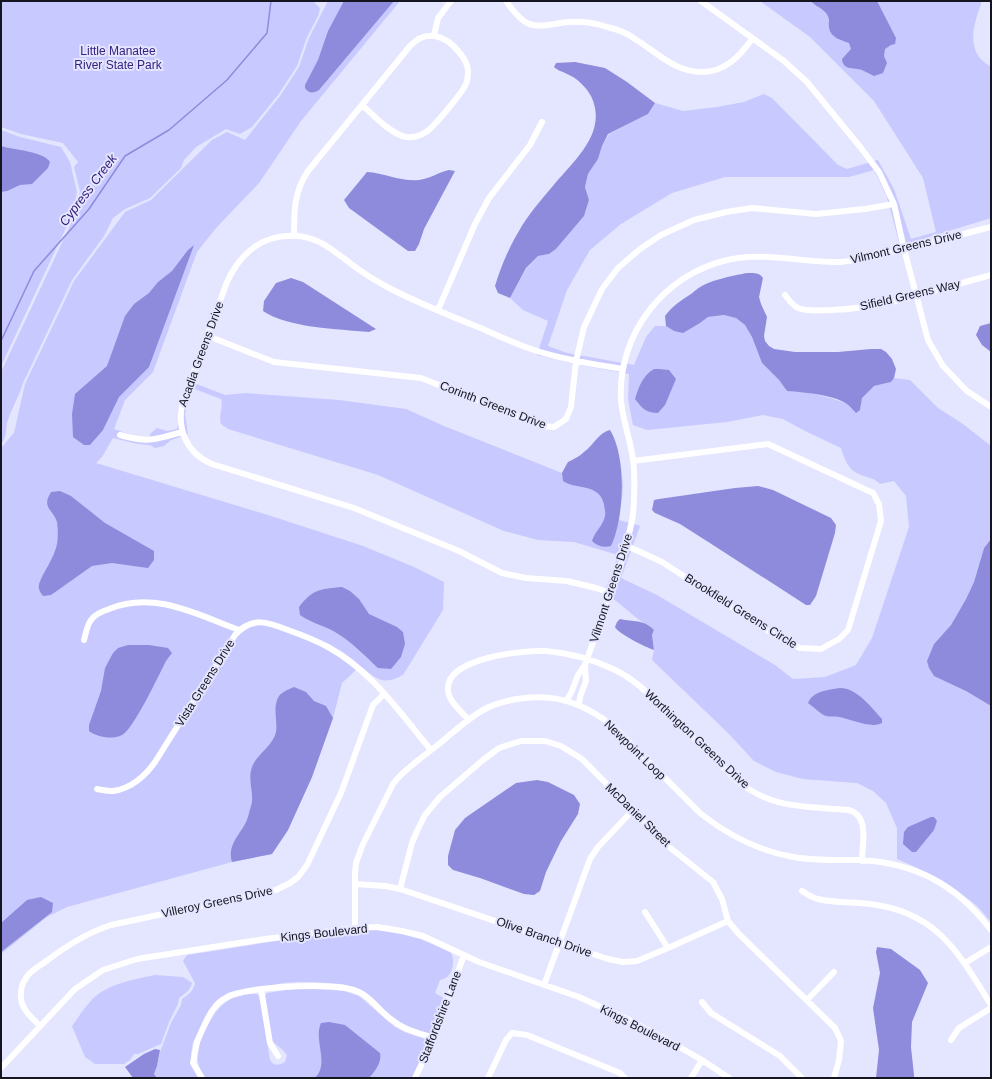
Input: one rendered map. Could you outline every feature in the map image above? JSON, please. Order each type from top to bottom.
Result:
[{"type":"street","points":[[434,36],[438,18],[451,1]]},
{"type":"street","points":[[506,1],[519,16],[530,24],[544,25],[579,22],[607,26],[630,36],[678,68],[691,72],[709,72],[726,66],[740,55],[752,39]]},
{"type":"street","points":[[700,1],[784,61],[807,82],[880,172],[894,204],[904,249],[928,340],[943,366],[967,391],[991,407]]},
{"type":"street","points":[[294,236],[297,193],[308,171],[362,105],[412,44],[422,38],[434,36],[443,38],[453,45],[465,60],[468,73],[465,86],[429,130],[422,134],[414,137],[400,135],[391,130],[362,105]]},
{"type":"street","points":[[438,310],[475,224],[489,198],[530,145],[542,122]]},
{"type":"street","name":"Corinth Greens Drive","points":[[208,336],[274,362],[421,378],[543,426],[554,427],[566,419],[570,407],[576,361],[584,327],[602,289],[618,268],[640,249],[661,235],[694,220],[726,212],[752,208],[816,214],[865,209],[894,204]]},
{"type":"street","name":"Vilmont Greens Drive","points":[[586,662],[622,561],[631,525],[633,512],[634,461],[622,411],[621,394],[623,369],[628,350],[636,331],[652,306],[671,287],[685,278],[702,268],[724,261],[760,257],[816,262],[842,262],[862,259],[991,227]]},
{"type":"street","name":"Acadia Greens Drive","points":[[610,593],[567,581],[526,578],[502,573],[459,551],[354,508],[207,461],[192,449],[182,432],[181,420],[182,408],[227,282],[240,260],[249,251],[263,242],[278,237],[305,237],[322,242],[370,278],[438,310],[534,350],[576,361],[623,369]]},
{"type":"street","name":"Sifield Greens Way","points":[[784,295],[791,303],[799,308],[819,310],[866,307],[916,296],[991,275]]},
{"type":"street","points":[[120,434],[140,440],[150,440],[182,432]]},
{"type":"street","name":"Brookfield Greens Circle","points":[[625,545],[662,562],[778,636],[800,648],[821,649],[839,639],[848,630],[881,521],[880,504],[873,493],[768,444],[634,461]]},
{"type":"street","points":[[84,640],[91,620],[98,614],[120,605],[142,602],[161,603],[181,608],[239,630]]},
{"type":"street","name":"Vista Greens Drive","points":[[97,789],[110,791],[119,790],[147,773],[232,640],[239,630],[252,623],[268,622],[313,639],[349,660],[374,681],[431,750]]},
{"type":"street","name":"Worthington Greens Drive","points":[[469,720],[453,702],[448,692],[451,678],[460,670],[490,657],[522,652],[546,651],[614,669],[636,682],[736,780],[752,791],[767,799],[788,805],[849,810],[856,812],[862,820],[863,825],[862,860]]},
{"type":"street","points":[[566,701],[586,662]]},
{"type":"street","points":[[579,705],[580,697],[586,681],[586,662]]},
{"type":"street","name":"Villeroy Greens Drive","points":[[40,1026],[26,1011],[22,1002],[21,993],[24,982],[32,972],[74,941],[94,931],[111,925],[276,890],[286,886],[298,877],[307,866],[341,793],[373,705],[384,694]]},
{"type":"street","name":"Newpoint Loop","points":[[355,928],[356,863],[360,850],[388,791],[398,778],[431,750],[485,709],[505,701],[530,697],[552,698],[566,701],[592,711],[615,728],[701,814],[733,836],[751,845],[794,857],[862,860],[890,863],[906,867],[930,876],[955,892],[978,913],[991,930]]},
{"type":"street","name":"McDaniel Street","points":[[400,889],[415,836],[425,815],[434,802],[445,791],[492,753],[512,743],[528,740],[554,743],[582,759],[668,846],[713,882],[722,899],[728,921],[738,933],[835,1028],[841,1041],[839,1060],[834,1078]]},
{"type":"street","points":[[544,986],[590,859],[598,847],[632,810]]},
{"type":"street","name":"Olive Branch Drive","points":[[355,884],[385,886],[400,889],[608,959],[623,962],[637,961],[728,921]]},
{"type":"street","points":[[802,891],[817,899],[886,906],[906,912],[921,919],[948,941],[965,964],[991,1006],[959,1028],[951,1040]]},
{"type":"street","points":[[645,912],[668,948]]},
{"type":"street","name":"Kings Boulevard","points":[[1,1068],[75,989],[103,970],[137,959],[266,939],[355,928],[377,927],[422,936],[464,956],[544,986],[579,997],[627,1019],[702,1060],[729,1078]]},
{"type":"street","points":[[965,964],[991,947]]},
{"type":"street","name":"Staffordshire Lane","points":[[415,1078],[434,1038],[464,956]]},
{"type":"street","points":[[807,1000],[834,972]]},
{"type":"street","points":[[202,1078],[193,1063],[197,1042],[215,1006],[234,994],[261,989],[306,986],[340,987],[359,992],[407,1030],[434,1038]]},
{"type":"street","points":[[261,989],[270,1043],[278,1056]]},
{"type":"street","points":[[702,1002],[711,1013],[780,1056],[802,1078]]},
{"type":"street","points":[[488,1078],[506,1040],[512,1033],[527,1035],[620,1074],[625,1078]]},
{"type":"street","points":[[691,1078],[702,1060]]},
{"type":"green space","name":"Little Manatee River State Park","points":[[1,1],[313,1],[320,8],[318,16],[307,37],[297,66],[278,95],[252,127],[240,134],[226,129],[196,147],[184,160],[181,168],[150,198],[125,209],[113,218],[104,236],[72,280],[23,383],[7,423],[5,437],[1,444],[1,372],[75,215],[80,191],[74,167],[78,162],[63,143],[21,134],[1,127]]},
{"type":"green space","points":[[328,1],[400,1],[301,121],[259,183],[216,228],[197,252],[153,372],[125,400],[114,429],[137,437],[149,438],[151,433],[157,428],[167,431],[177,429],[178,409],[189,381],[225,395],[245,393],[339,400],[406,409],[444,426],[562,473],[568,462],[580,455],[599,436],[610,430],[621,465],[623,485],[619,520],[640,526],[621,578],[657,595],[775,665],[793,679],[825,677],[856,665],[872,638],[909,527],[906,496],[894,481],[880,484],[855,472],[847,463],[841,448],[783,419],[763,415],[727,422],[647,430],[633,425],[628,399],[629,374],[537,355],[548,321],[523,310],[510,298],[526,269],[538,256],[549,254],[556,249],[584,216],[589,200],[585,187],[588,174],[598,159],[602,146],[609,134],[648,114],[655,103],[683,111],[744,102],[764,94],[772,98],[838,165],[847,169],[878,160],[894,189],[911,239],[936,232],[923,178],[874,101],[810,37],[760,1],[981,1],[973,38],[979,57],[991,67],[991,218],[900,246],[887,197],[874,170],[849,177],[725,177],[672,193],[621,224],[590,250],[567,290],[548,346],[567,353],[634,365],[646,337],[655,326],[666,326],[674,331],[700,323],[708,317],[724,315],[736,318],[745,325],[752,337],[762,363],[779,380],[787,391],[825,396],[860,410],[862,397],[874,386],[891,382],[894,378],[910,380],[938,408],[963,424],[991,446],[991,539],[984,548],[974,582],[966,599],[951,625],[934,644],[966,691],[991,706],[991,922],[977,906],[963,895],[927,872],[897,859],[897,828],[886,803],[873,791],[857,783],[803,779],[776,772],[754,761],[728,733],[652,660],[654,650],[652,635],[654,630],[618,602],[604,594],[618,555],[574,542],[538,540],[504,531],[378,475],[228,429],[221,424],[220,421],[222,405],[221,399],[192,388],[185,414],[188,434],[171,440],[164,446],[155,448],[150,445],[138,444],[113,438],[102,457],[96,463],[271,516],[363,546],[414,567],[444,582],[443,610],[403,675],[390,680],[380,680],[360,666],[342,683],[333,718],[312,777],[288,830],[272,854],[232,862],[67,907],[47,917],[1,954],[1,448],[14,433],[25,384],[74,281],[125,212],[151,200],[212,140],[227,132],[245,140],[280,96],[299,67],[309,38]]},
{"type":"green space","points":[[1,130],[20,137],[61,147],[70,162],[77,192],[72,215],[1,366]]},
{"type":"green space","points":[[366,929],[389,931],[410,936],[451,953],[453,961],[452,970],[447,977],[440,980],[435,993],[444,1000],[430,1035],[402,1024],[356,988],[341,984],[314,982],[283,983],[230,994],[209,1013],[193,1042],[191,1054],[192,1065],[198,1078],[157,1078],[154,1074],[160,1052],[171,1023],[181,1005],[182,999],[193,989],[195,983],[183,961],[187,955]]},
{"type":"green space","points":[[155,975],[183,977],[192,983],[189,990],[179,998],[178,1004],[169,1022],[161,1044],[138,1054],[134,1054],[130,1060],[124,1064],[95,1064],[85,1057],[72,1026],[89,1003],[103,991],[111,987],[128,981]]},
{"type":"green space","points":[[299,988],[344,991],[359,996],[395,1027],[404,1032],[429,1040],[412,1078],[204,1078],[198,1064],[198,1051],[201,1039],[217,1011],[227,1001],[240,995],[257,994],[260,997],[270,1060],[277,1065],[285,1062],[287,1055],[272,1041],[265,996],[267,993]]},
{"type":"shaded area","points":[[344,1],[394,1],[319,90],[310,92],[305,88],[305,85],[318,60],[328,31]]},
{"type":"shaded area","points":[[811,1],[877,1],[896,38],[895,44],[885,49],[884,56],[887,63],[883,73],[874,76],[862,70],[849,68],[844,65],[842,59],[851,49],[849,43],[832,34],[829,28],[828,15]]},
{"type":"shaded area","points":[[575,62],[605,68],[655,103],[648,114],[608,134],[598,159],[588,174],[585,187],[589,200],[584,216],[556,249],[549,254],[538,256],[526,268],[510,298],[498,293],[495,286],[502,265],[515,237],[543,197],[578,157],[592,134],[595,122],[595,110],[591,96],[581,83],[554,67],[556,63]]},
{"type":"shaded area","points":[[1,146],[41,155],[50,162],[48,168],[32,184],[20,185],[1,192]]},
{"type":"shaded area","points":[[449,170],[455,171],[424,229],[415,251],[408,251],[349,208],[344,200],[367,172],[399,179],[419,180]]},
{"type":"shaded area","points":[[194,245],[149,367],[119,397],[103,430],[90,445],[84,445],[73,437],[72,414],[75,394],[107,366],[125,316],[134,304],[149,293],[158,282],[172,271],[188,250]]},
{"type":"shaded area","points":[[747,273],[758,274],[763,278],[759,297],[767,317],[764,336],[765,341],[769,346],[774,349],[795,352],[838,352],[881,349],[892,359],[896,369],[894,378],[891,382],[874,386],[862,398],[860,410],[856,413],[847,404],[835,398],[818,394],[787,391],[779,380],[762,363],[752,337],[745,325],[736,318],[724,315],[708,317],[683,333],[674,331],[666,326],[665,316],[668,312],[692,294],[695,290],[720,279]]},
{"type":"shaded area","points":[[291,278],[303,282],[376,329],[369,332],[314,327],[273,317],[263,311],[264,301],[276,283]]},
{"type":"shaded area","points":[[991,323],[991,352],[982,345],[976,335],[980,326]]},
{"type":"shaded area","points":[[654,369],[669,370],[676,379],[665,405],[658,413],[650,412],[645,409],[635,399],[644,378]]},
{"type":"shaded area","points":[[610,430],[619,456],[622,488],[621,505],[619,520],[611,546],[603,547],[592,541],[603,523],[605,516],[604,504],[601,497],[592,490],[568,484],[563,481],[562,473],[568,462],[580,455],[599,436]]},
{"type":"shaded area","points":[[758,486],[773,490],[831,518],[836,525],[835,533],[816,596],[810,605],[806,605],[680,524],[655,513],[652,510],[654,500]]},
{"type":"shaded area","points":[[60,491],[71,496],[105,523],[154,551],[154,560],[148,568],[112,563],[92,566],[51,595],[43,596],[39,584],[56,550],[58,536],[57,522],[47,505],[47,502],[51,492]]},
{"type":"shaded area","points":[[991,539],[991,706],[966,691],[934,676],[927,661],[934,644],[951,625],[966,599],[974,582],[984,548]]},
{"type":"shaded area","points":[[342,587],[350,591],[359,599],[369,614],[397,627],[403,632],[405,644],[401,657],[391,669],[378,668],[347,640],[331,630],[300,615],[299,607],[313,593],[322,589]]},
{"type":"shaded area","points":[[620,619],[642,622],[650,626],[654,630],[652,635],[654,650],[617,630],[615,627]]},
{"type":"shaded area","points":[[128,645],[149,645],[168,648],[172,653],[166,661],[139,713],[127,731],[118,737],[96,735],[89,731],[89,725],[101,691],[105,668],[113,653],[118,648]]},
{"type":"shaded area","points":[[294,687],[306,692],[314,701],[326,706],[333,718],[312,777],[288,830],[272,854],[232,862],[232,846],[246,822],[252,801],[250,777],[252,767],[257,758],[272,742],[276,732],[276,705],[279,696]]},
{"type":"shaded area","points":[[840,688],[852,691],[863,699],[882,719],[882,723],[872,725],[839,717],[826,716],[808,703],[813,696],[817,694],[826,690]]},
{"type":"shaded area","points":[[537,780],[548,782],[574,795],[580,804],[578,814],[561,841],[546,872],[540,891],[534,895],[524,894],[453,870],[448,865],[448,856],[455,830],[465,818],[516,783]]},
{"type":"shaded area","points":[[934,817],[937,821],[934,830],[916,852],[912,852],[903,844],[904,832],[908,827]]},
{"type":"shaded area","points":[[41,897],[53,903],[52,912],[1,952],[1,923],[27,900]]},
{"type":"shaded area","points":[[877,947],[891,949],[920,970],[928,983],[912,1022],[911,1047],[914,1078],[876,1078],[879,1050],[873,1008],[880,973],[876,952]]},
{"type":"shaded area","points":[[329,1022],[345,1025],[380,1053],[380,1060],[376,1070],[369,1078],[315,1078],[321,1066],[319,1030],[321,1023]]},
{"type":"shaded area","points":[[155,1049],[160,1050],[154,1074],[157,1078],[133,1078],[125,1067],[144,1054]]},
{"type":"waterway","name":"Cypress Creek","points":[[1,341],[34,271],[89,209],[125,156],[169,130],[227,80],[267,33],[271,1]]}]
